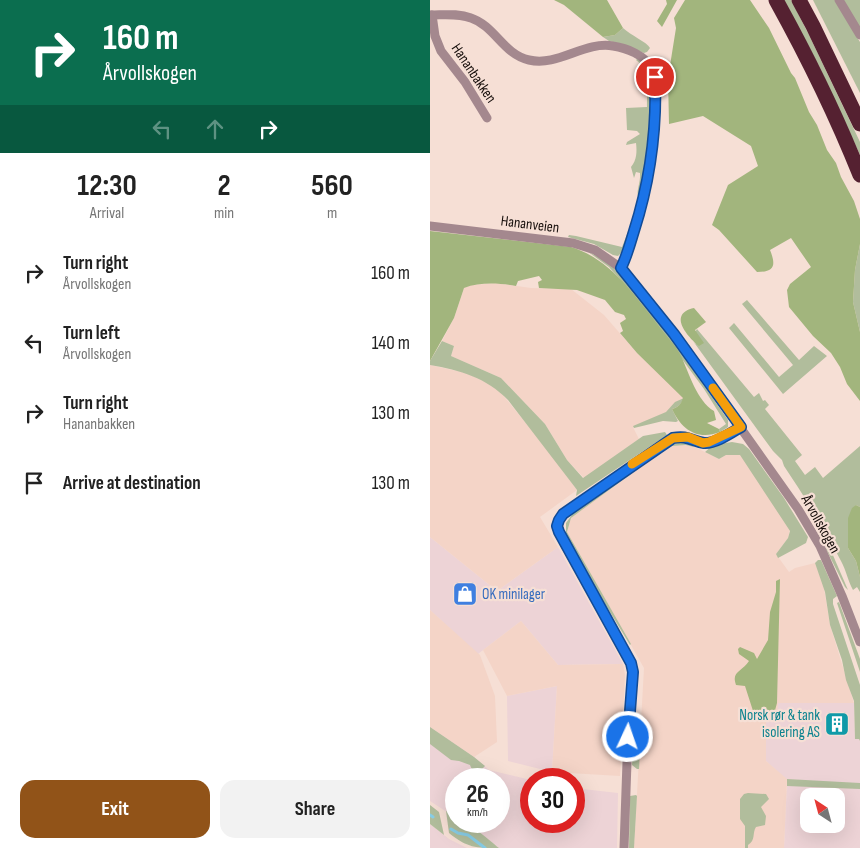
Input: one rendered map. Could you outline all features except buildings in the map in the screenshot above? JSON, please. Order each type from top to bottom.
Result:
[{"type":"highway","points":[[776,0],[795,34],[833,112],[860,174]]},
{"type":"highway","points":[[799,0],[860,124]]},
{"type":"street","points":[[839,0],[860,35]]},
{"type":"street","name":"Hananbakken","points":[[488,118],[465,82],[441,51],[435,36],[431,15],[455,14],[473,18],[484,26],[509,51],[529,60],[548,61],[599,45],[625,48],[646,60],[652,68],[655,77],[656,105],[651,159],[638,218],[621,268]]},
{"type":"street","name":"Hananveien","points":[[430,226],[573,242],[595,250],[621,268]]},
{"type":"street","name":"Årvollskogen","points":[[621,268],[674,334],[790,497],[820,546],[857,623],[860,642]]},
{"type":"street","points":[[624,848],[633,672],[631,663],[565,545],[557,526],[563,514],[673,438],[688,437],[703,443],[741,427]]},
{"type":"shaded area","points":[[496,283],[531,288],[571,289],[604,315],[637,353],[684,398],[670,411],[633,427],[639,439],[584,478],[567,460],[545,424],[501,378],[451,356],[454,346],[442,341],[454,318],[464,288],[472,285]]},
{"type":"shaded area","points":[[430,365],[466,373],[498,389],[543,444],[577,490],[540,517],[558,547],[497,591],[430,537]]},
{"type":"shaded area","points":[[691,445],[719,459],[726,455],[743,452],[790,529],[788,538],[776,554],[789,572],[795,568],[815,563],[823,582],[830,625],[854,703],[778,703],[777,720],[766,721],[766,761],[787,779],[784,848],[634,848],[644,668],[567,532],[571,518],[650,460],[672,446]]},
{"type":"shaded area","points":[[430,537],[497,591],[558,547],[623,664],[558,665],[521,621],[478,654],[430,610]]},
{"type":"shaded area","points":[[430,610],[480,655],[495,696],[497,742],[474,757],[430,727]]},
{"type":"shaded area","points":[[521,621],[558,665],[623,664],[625,675],[620,776],[585,774],[585,768],[552,768],[557,686],[507,696],[483,650]]},
{"type":"shaded area","points":[[557,686],[552,768],[536,768],[508,761],[507,696]]},
{"type":"shaded area","points":[[777,703],[854,703],[855,739],[860,741],[860,848],[784,848],[787,780],[766,761],[766,721],[777,720]]},
{"type":"shaded area","points":[[430,727],[487,768],[445,768],[445,811],[430,801]]},
{"type":"shaded area","points":[[510,775],[520,777],[520,833],[585,833],[585,789],[618,793],[617,848],[499,848],[479,833],[510,833]]},
{"type":"shaded area","points":[[430,824],[449,839],[467,848],[430,848]]},
{"type":"green space","points":[[554,0],[607,0],[623,28],[615,35],[603,37],[564,5]]},
{"type":"green space","points":[[666,0],[677,0],[662,27],[657,21],[667,4]]},
{"type":"green space","points":[[685,0],[750,0],[769,28],[795,78],[827,150],[836,163],[854,201],[860,219],[860,244],[855,270],[853,302],[860,332],[860,401],[847,384],[840,367],[831,353],[813,336],[789,307],[787,290],[790,284],[811,267],[791,238],[770,250],[773,260],[771,269],[757,272],[719,230],[712,225],[728,185],[758,166],[751,146],[703,116],[669,124],[668,78],[676,28],[674,18]]},
{"type":"green space","points":[[784,0],[791,0],[809,35],[860,142],[860,155],[820,68]]},
{"type":"green space","points":[[813,0],[835,0],[860,42],[860,93]]},
{"type":"green space","points":[[842,0],[860,0],[860,30]]},
{"type":"green space","points":[[623,28],[650,48],[647,52],[644,53],[609,41],[603,37],[615,35]]},
{"type":"green space","points":[[638,58],[649,71],[650,86],[648,145],[639,199],[640,173],[636,172],[634,178],[631,167],[636,155],[636,143],[626,145],[627,142],[640,134],[637,131],[627,130],[626,108],[647,107],[646,75],[644,69],[636,60]]},
{"type":"green space","points":[[630,227],[624,247],[618,256],[594,244],[568,237],[569,235],[576,236],[622,247]]},
{"type":"green space","points":[[430,231],[571,247],[598,260],[630,290],[676,348],[698,394],[714,411],[716,420],[707,423],[719,429],[720,432],[704,435],[697,434],[680,422],[672,409],[679,405],[683,398],[637,353],[620,333],[623,331],[620,323],[626,319],[624,315],[615,312],[605,300],[577,290],[539,288],[538,282],[542,280],[539,276],[518,281],[516,286],[490,284],[464,288],[454,318],[430,361]]},
{"type":"green space","points":[[860,244],[860,332],[853,302],[855,270]]},
{"type":"green space","points":[[587,251],[612,266],[660,323],[728,420],[728,427],[720,432],[719,429],[726,424],[704,389],[637,298],[609,267]]},
{"type":"green space","points":[[747,300],[799,360],[814,346],[827,356],[783,394],[729,328],[734,323],[779,377],[793,365],[742,304]]},
{"type":"green space","points":[[694,308],[706,322],[695,330],[704,343],[699,346],[685,332],[681,320],[682,315],[686,311]]},
{"type":"green space","points":[[697,329],[754,397],[759,393],[763,401],[765,400],[769,405],[765,409],[802,455],[795,461],[805,475],[815,467],[823,478],[860,446],[860,507],[856,505],[848,539],[848,548],[856,561],[860,577],[860,592],[857,587],[853,590],[835,549],[782,460],[773,451],[693,341],[696,344],[695,332]]},
{"type":"green space","points":[[442,341],[454,346],[451,356],[501,378],[545,424],[567,460],[583,478],[643,436],[665,432],[667,435],[576,496],[577,490],[500,392],[462,372],[430,365],[430,361]]},
{"type":"green space","points":[[684,398],[680,405],[672,409],[678,421],[663,421],[634,428],[633,426],[666,412],[675,402]]},
{"type":"green space","points":[[732,442],[743,444],[749,449],[784,498],[808,537],[806,543],[778,558],[776,554],[788,538],[790,531],[740,455],[726,455],[719,459],[705,452],[713,445]]},
{"type":"green space","points":[[678,443],[690,443],[694,447],[686,445],[672,446],[650,460],[571,518],[567,532],[630,645],[566,534],[566,523],[574,512],[616,482],[665,448]]},
{"type":"green space","points":[[856,505],[860,507],[860,577],[856,561],[848,548],[848,518],[852,508]]},
{"type":"green space","points":[[817,526],[832,553],[848,590],[817,531]]},
{"type":"green space","points":[[821,560],[837,596],[833,599],[833,604],[860,685],[860,741],[855,739],[854,701],[830,625],[825,592],[815,563]]},
{"type":"green space","points":[[780,579],[777,703],[774,714],[754,714],[745,686],[736,685],[736,674],[749,661],[739,654],[738,649],[740,647],[754,653],[757,659],[768,640],[770,612],[776,592],[776,581]]},
{"type":"green space","points":[[839,602],[860,659],[860,672],[837,603]]},
{"type":"green space","points":[[637,717],[642,717],[639,769],[632,765],[634,720]]},
{"type":"green space","points":[[430,727],[485,766],[483,768],[472,768],[470,765],[451,760],[430,744]]},
{"type":"green space","points":[[787,779],[860,783],[860,789],[845,788],[787,786]]},
{"type":"green space","points":[[744,794],[766,794],[769,799],[761,807],[766,816],[765,825],[756,827],[752,841],[748,848],[745,848],[745,826],[740,819],[740,799]]},
{"type":"green space","points":[[636,795],[634,848],[629,848],[630,796]]},
{"type":"green space","points":[[430,805],[439,812],[444,835],[430,824]]},
{"type":"green space","points":[[449,833],[480,833],[499,848],[472,846]]},
{"type":"waterway","points":[[458,833],[468,835],[485,848]]},
{"type":"slow traffic","points":[[632,464],[673,438],[680,436],[688,437],[703,443],[716,440],[741,427],[713,388]]},
{"type":"place","name":"OK minilager","points":[[465,594]]},
{"type":"place","name":"Norsk rør & tank isolering AS","points":[[837,724]]},
{"type":"route","points":[[628,737],[633,672],[631,663],[628,654],[565,545],[557,526],[559,520],[563,514],[575,505],[673,438],[680,436],[688,437],[703,443],[716,440],[741,427],[674,334],[621,268],[638,218],[650,167],[655,124],[655,77]]}]
